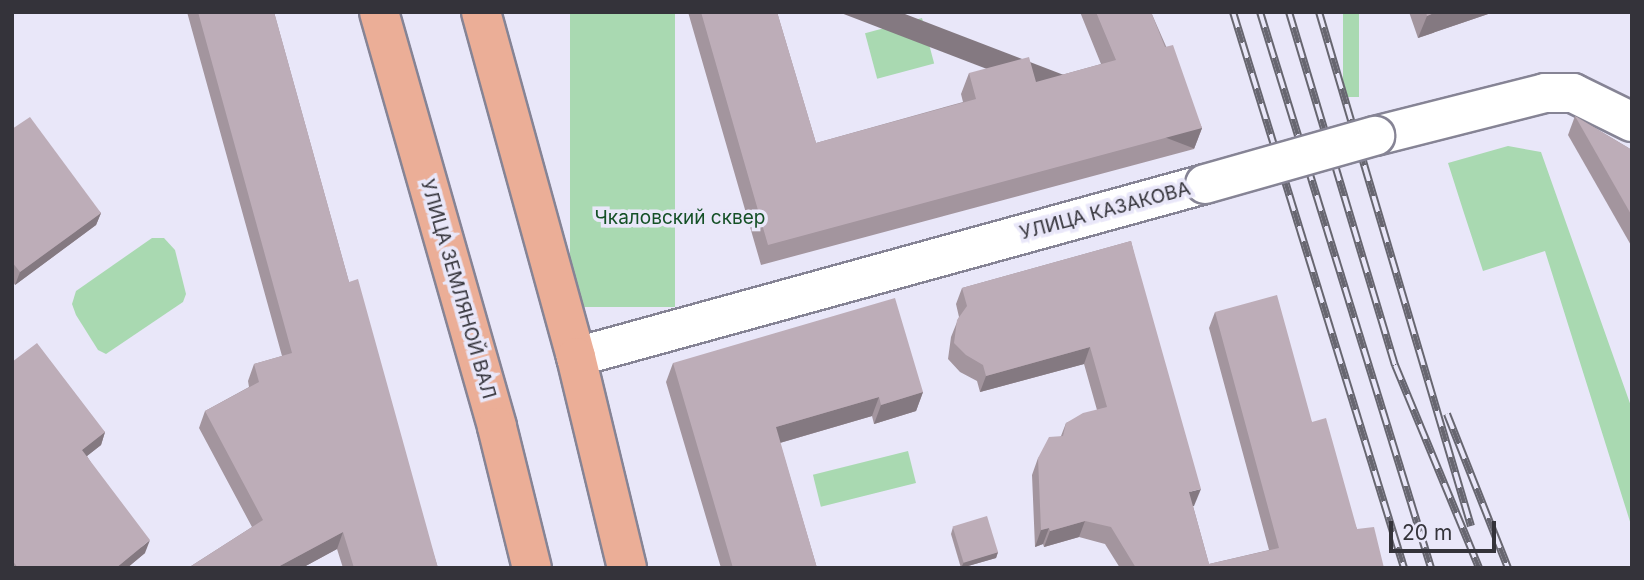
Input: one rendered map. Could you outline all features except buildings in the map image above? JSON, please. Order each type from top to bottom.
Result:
[{"type":"main road","name":"УЛИЦА ЗЕМЛЯНОЙ ВАЛ","points":[[379,12],[497,427],[532,568]]},
{"type":"main road","points":[[481,12],[576,357],[627,568]]},
{"type":"street","name":"УЛИЦА КАЗАКОВА","points":[[576,357],[1375,136],[1545,93],[1573,93],[1632,121]]},
{"type":"green space","name":"Чкаловский сквер","points":[[570,12],[675,12],[675,307],[570,307]]},
{"type":"green space","points":[[1343,12],[1359,12],[1359,97],[1343,97]]},
{"type":"green space","points":[[922,18],[934,63],[877,79],[865,33]]},
{"type":"green space","points":[[1508,146],[1541,152],[1632,409],[1632,528],[1545,251],[1483,271],[1463,210],[1448,163]]},
{"type":"green space","points":[[152,238],[164,238],[175,250],[186,294],[183,302],[106,354],[98,350],[76,315],[72,304],[76,291]]},
{"type":"green space","points":[[908,451],[916,483],[821,507],[813,475]]},
{"type":"railway","points":[[1233,12],[1404,568]]},
{"type":"railway","points":[[1260,12],[1431,568]]},
{"type":"railway","points":[[1289,12],[1395,365],[1479,568]]},
{"type":"railway","points":[[1319,12],[1471,526]]},
{"type":"railway","points":[[1447,414],[1508,568]]}]
